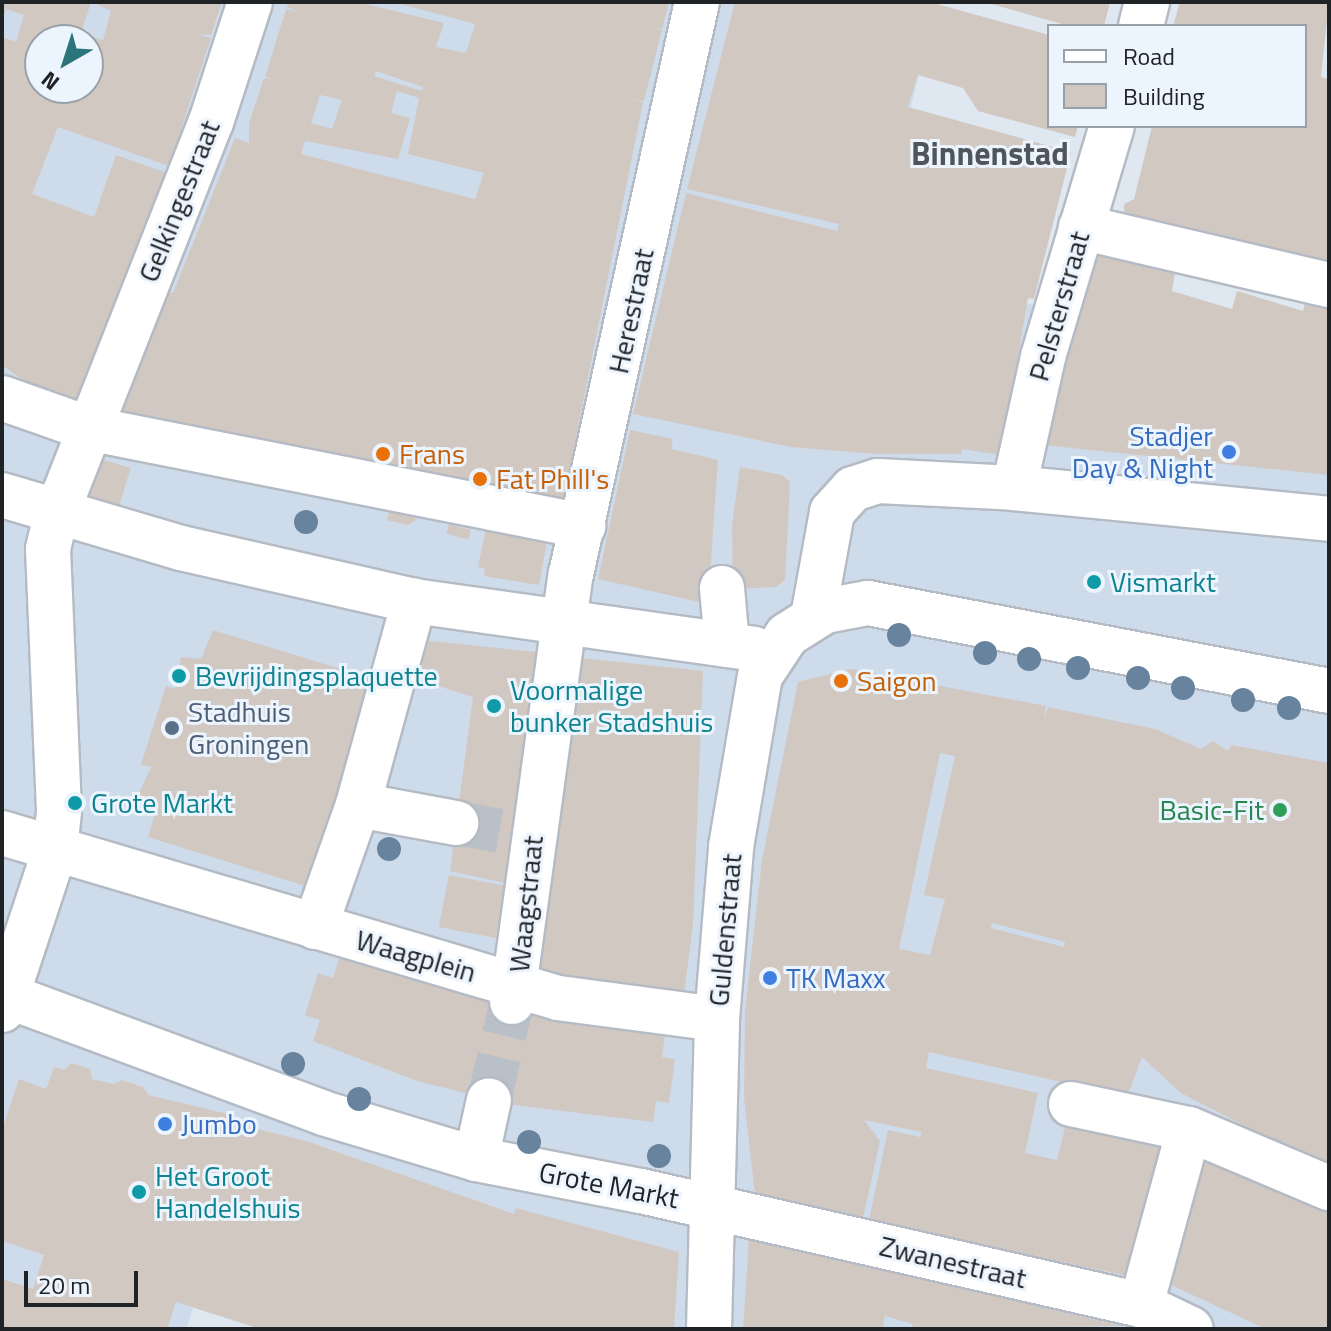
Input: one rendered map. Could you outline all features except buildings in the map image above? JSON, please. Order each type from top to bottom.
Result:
[{"type":"street","name":"Gelkingestraat","points":[[93,412],[211,122],[250,2]]},
{"type":"street","name":"Herestraat","points":[[564,621],[697,2]]},
{"type":"street","points":[[1142,24],[1147,2]]},
{"type":"street","name":"Pelsterstraat","points":[[1014,488],[1043,357],[1111,128]]},
{"type":"street","points":[[1081,227],[1329,285]]},
{"type":"street","points":[[2,398],[93,412],[583,526]]},
{"type":"street","name":"Grote Markt","points":[[93,412],[56,515],[48,549],[59,811],[55,850],[3,1000],[323,1113],[476,1159],[712,1207]]},
{"type":"street","points":[[813,617],[826,529],[832,512],[853,489],[878,481],[1014,488],[1329,519]]},
{"type":"street","points":[[2,495],[56,515],[181,548],[414,601],[754,649],[769,659],[787,635],[813,617],[868,603],[1329,691]]},
{"type":"street","points":[[722,588],[727,645]]},
{"type":"street","points":[[2,833],[315,927],[358,805],[414,601]]},
{"type":"street","name":"Waagstraat","points":[[564,621],[522,835],[514,994],[717,1019]]},
{"type":"street","name":"Guldenstraat","points":[[709,1329],[717,1019],[731,847],[760,676],[769,659]]},
{"type":"street","points":[[358,805],[456,823]]},
{"type":"street","name":"Waagplein","points":[[315,927],[514,994]]},
{"type":"street","points":[[476,1159],[489,1100]]},
{"type":"street","points":[[1071,1104],[1189,1129],[1329,1188]]},
{"type":"street","points":[[1134,1313],[1189,1129]]},
{"type":"street","name":"Zwanestraat","points":[[712,1207],[1191,1329]]},
{"type":"shaded area","points":[[2,2],[936,2],[870,280],[1329,349],[1329,1329],[462,1329],[215,1244],[186,1329],[2,1329]]},
{"type":"tunnel","points":[[456,823],[513,833]]},
{"type":"tunnel","points":[[489,1100],[512,1002]]},
{"type":"place","name":"Stadjer Day & Night","points":[[1229,452]]},
{"type":"place","name":"Frans","points":[[383,454]]},
{"type":"place","name":"Fat Phill's","points":[[480,479]]},
{"type":"place","name":"Vismarkt","points":[[1094,582]]},
{"type":"place","name":"Bevrijdingsplaquette","points":[[179,676]]},
{"type":"place","name":"Saigon","points":[[841,681]]},
{"type":"place","name":"Voormalige bunker Stadshuis","points":[[494,706]]},
{"type":"place","name":"Stadhuis Groningen","points":[[172,728]]},
{"type":"place","name":"Grote Markt","points":[[75,803]]},
{"type":"place","name":"Basic-Fit","points":[[1280,810]]},
{"type":"place","name":"TK Maxx","points":[[770,978]]},
{"type":"place","name":"Jumbo","points":[[165,1124]]},
{"type":"place","name":"Het Groot Handelshuis","points":[[139,1192]]},
{"type":"district","name":"Binnenstad","points":[[990,153]]}]
